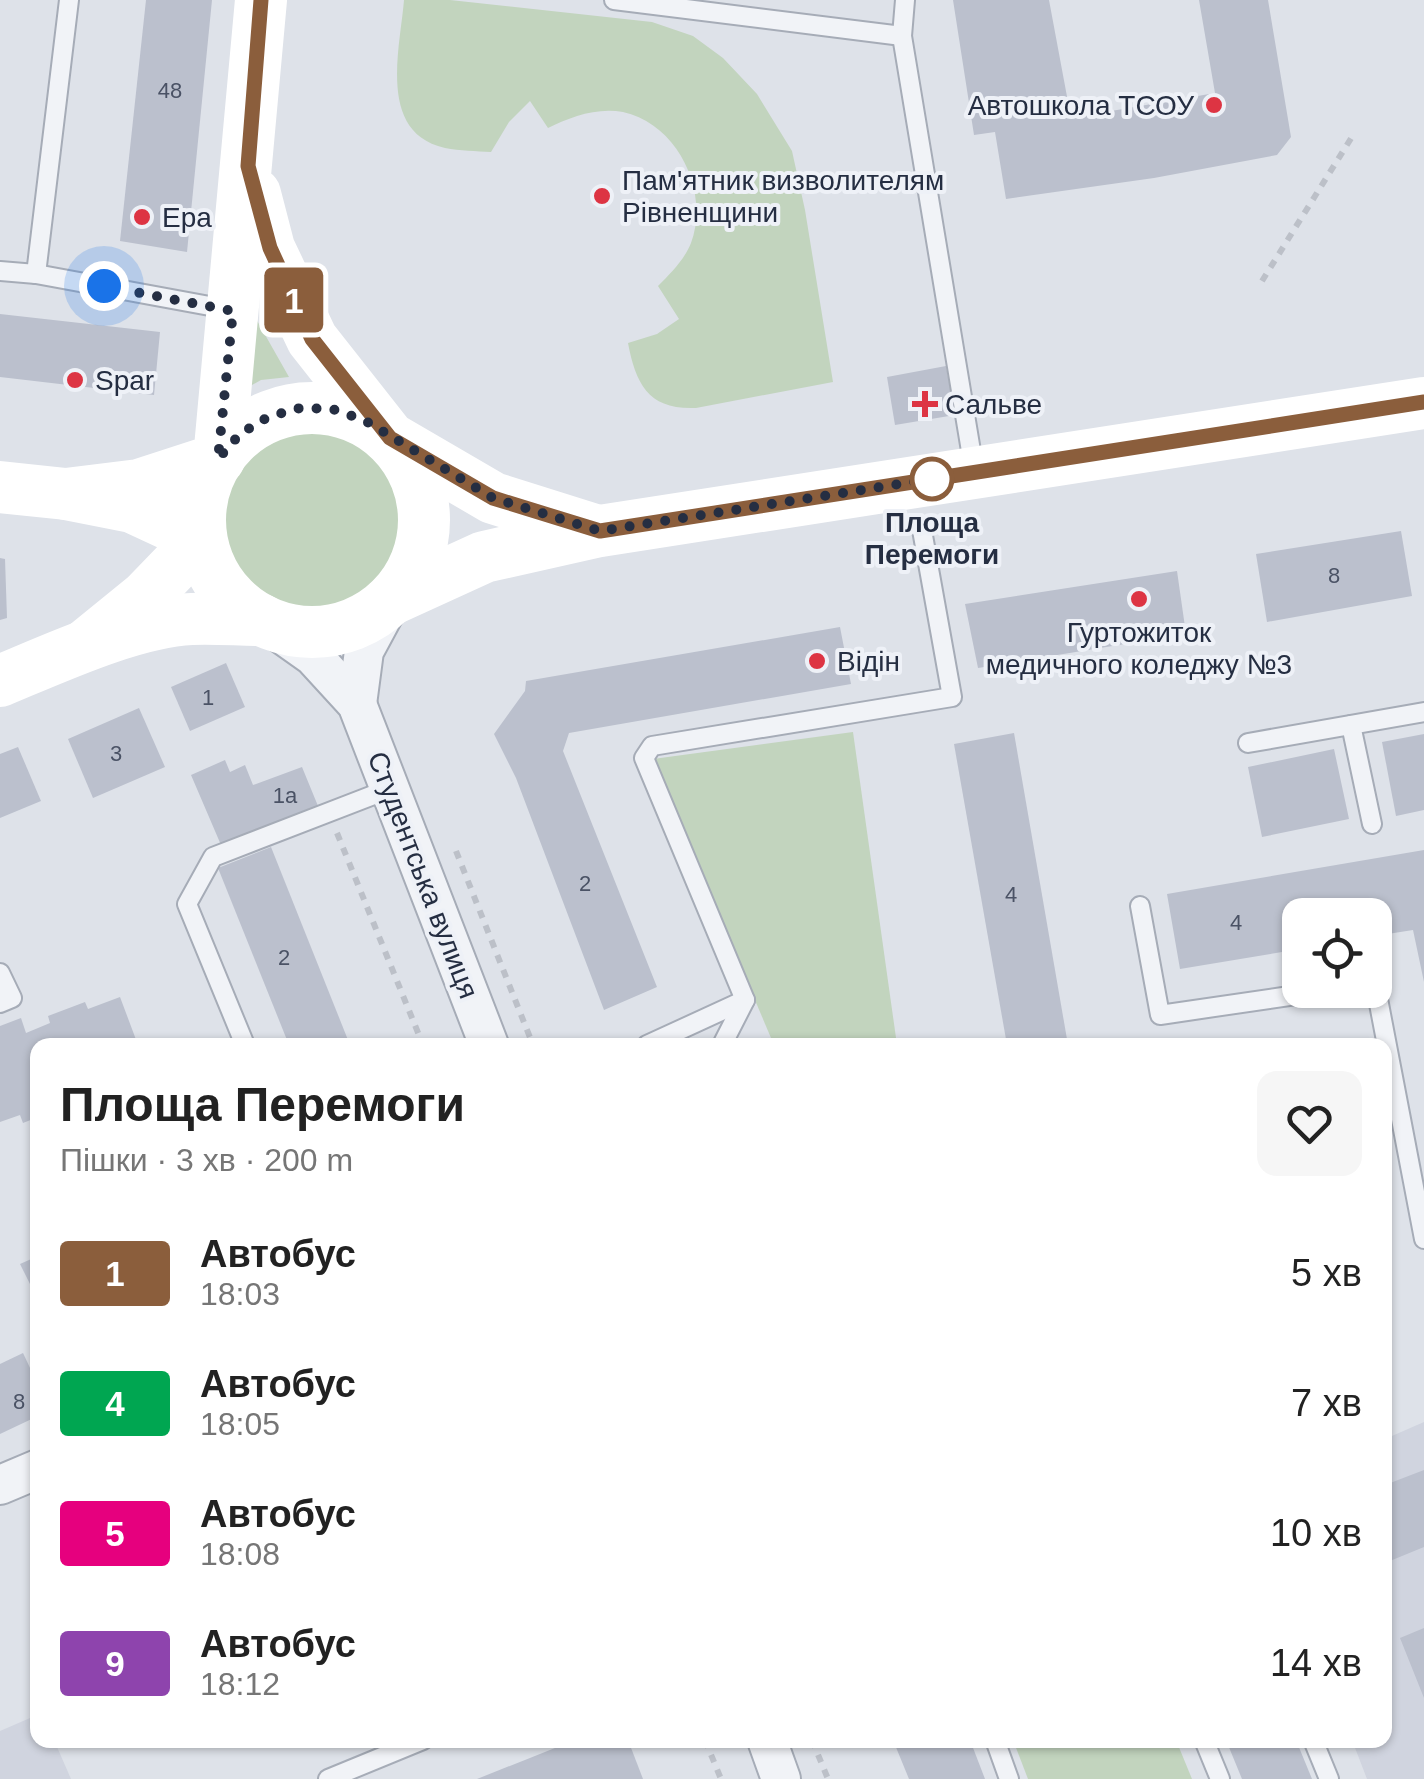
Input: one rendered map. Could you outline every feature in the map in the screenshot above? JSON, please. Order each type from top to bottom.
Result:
[{"type":"main road","points":[[218,459],[261,0]]},
{"type":"main road","points":[[248,166],[270,248],[312,339],[412,467],[423,501],[424,536],[413,570],[392,600]]},
{"type":"main road","points":[[600,531],[493,498],[364,420],[332,409],[300,408],[268,417],[240,434],[218,459],[206,484],[200,512],[209,564],[222,587],[240,606],[288,630],[316,632],[344,628],[392,600],[484,557],[600,531],[1424,402]]},
{"type":"main road","points":[[66,494],[139,485],[218,459]]},
{"type":"main road","points":[[0,487],[132,507],[202,539]]},
{"type":"main road","points":[[86,646],[145,596],[202,539]]},
{"type":"main road","points":[[0,681],[86,646],[188,618],[262,620]]},
{"type":"street","points":[[358,704],[364,651],[392,600]]},
{"type":"street","points":[[262,620],[313,656],[358,704]]},
{"type":"street","name":"Студентська вулиця","points":[[358,704],[486,1038]]},
{"type":"street","points":[[0,1485],[30,1472]]},
{"type":"street","points":[[770,1748],[782,1779]]},
{"type":"lane","points":[[36,274],[69,0]]},
{"type":"lane","points":[[614,0],[902,36]]},
{"type":"lane","points":[[905,0],[902,36],[974,472]]},
{"type":"lane","points":[[0,271],[36,274],[233,311]]},
{"type":"lane","points":[[726,1038],[745,1000],[644,758],[652,746],[952,697],[922,530]]},
{"type":"lane","points":[[1248,743],[1424,712]]},
{"type":"lane","points":[[1350,725],[1372,824]]},
{"type":"lane","points":[[242,1038],[187,904],[213,857],[390,788]]},
{"type":"lane","points":[[1140,906],[1160,1015],[1282,997]]},
{"type":"lane","points":[[0,973],[12,998],[0,1003]]},
{"type":"lane","points":[[663,1038],[745,1000]]},
{"type":"lane","points":[[1380,1008],[1385,1038]]},
{"type":"lane","points":[[1392,1073],[1424,1240]]},
{"type":"lane","points":[[328,1779],[403,1748]]},
{"type":"lane","points":[[998,1748],[1010,1779]]},
{"type":"lane","points":[[1207,1748],[1220,1779]]},
{"type":"lane","points":[[1316,1748],[1328,1779]]},
{"type":"path","points":[[1262,281],[1356,132]]},
{"type":"path","points":[[328,812],[420,1038]]},
{"type":"path","points":[[455,848],[530,1038]]},
{"type":"path","points":[[709,1748],[721,1779]]},
{"type":"path","points":[[815,1748],[828,1779]]},
{"type":"shaded area","points":[[1424,1422],[1424,1779],[1367,1779],[1355,1748],[1392,1748],[1392,1436]]},
{"type":"shaded area","points":[[30,1718],[30,1748],[57,1748],[71,1779],[0,1779],[0,1731]]},
{"type":"green space","points":[[404,0],[450,0],[652,22],[693,36],[723,58],[757,94],[792,151],[833,382],[696,408],[667,405],[647,392],[635,371],[628,343],[657,334],[679,319],[658,286],[685,255],[696,223],[692,182],[674,145],[642,119],[623,112],[594,112],[548,128],[530,101],[509,122],[491,152],[445,148],[424,139],[409,125],[401,108],[397,64]]},
{"type":"green space","points":[[247,303],[289,377],[261,380],[236,394]]},
{"type":"green space","points":[[314,429],[349,436],[378,456],[398,485],[405,520],[398,555],[378,584],[349,604],[314,611],[279,604],[250,584],[230,555],[223,520],[230,485],[250,456],[279,436]]},
{"type":"green space","points":[[853,732],[896,1038],[771,1038],[653,759]]},
{"type":"green space","points":[[1016,1748],[1179,1748],[1192,1779],[1028,1779]]},
{"type":"building","points":[[146,0],[212,0],[187,252],[120,241]]},
{"type":"building","name":"Автошкола ТСОУ","points":[[953,0],[1049,0],[1071,118],[1215,93],[1199,0],[1268,0],[1291,137],[1277,155],[1006,199],[995,132],[974,135]]},
{"type":"building","points":[[0,314],[160,332],[154,395],[0,377]]},
{"type":"building","points":[[946,366],[955,415],[895,425],[887,377]]},
{"type":"building","points":[[1401,531],[1412,596],[1267,622],[1256,554]]},
{"type":"building","points":[[0,558],[5,559],[7,618],[0,620]]},
{"type":"building","points":[[1177,571],[1186,634],[978,668],[965,604]]},
{"type":"building","points":[[840,627],[851,684],[569,733],[563,751],[657,987],[604,1010],[516,778],[494,734],[525,691],[526,681]]},
{"type":"building","points":[[226,663],[245,707],[190,731],[171,687]]},
{"type":"building","points":[[139,708],[165,767],[93,798],[68,739]]},
{"type":"building","points":[[1014,733],[1067,1038],[1006,1038],[954,744]]},
{"type":"building","points":[[1424,734],[1424,810],[1396,816],[1382,742]]},
{"type":"building","points":[[18,747],[41,801],[0,818],[0,754]]},
{"type":"building","points":[[1334,749],[1349,819],[1262,837],[1248,767]]},
{"type":"building","points":[[225,760],[230,772],[245,765],[253,785],[302,767],[318,806],[221,845],[191,775]]},
{"type":"building","points":[[271,847],[347,1038],[286,1038],[218,868]]},
{"type":"building","points":[[1424,850],[1424,982],[1413,930],[1392,933],[1392,898],[1282,898],[1282,952],[1180,969],[1167,894]]},
{"type":"building","points":[[120,997],[135,1038],[30,1038],[30,1120],[23,1123],[20,1115],[0,1122],[0,1026],[21,1018],[26,1033],[50,1023],[48,1016],[85,1002],[88,1009]]},
{"type":"building","points":[[30,1260],[30,1284],[20,1264]]},
{"type":"building","points":[[23,1353],[30,1368],[30,1420],[0,1434],[0,1364]]},
{"type":"building","points":[[1424,1470],[1424,1547],[1392,1560],[1392,1482]]},
{"type":"building","points":[[1424,1628],[1424,1698],[1400,1638]]},
{"type":"building","points":[[555,1748],[631,1748],[643,1779],[477,1779]]},
{"type":"building","points":[[896,1748],[973,1748],[985,1779],[909,1779]]},
{"type":"building","points":[[1229,1748],[1299,1748],[1312,1779],[1242,1779]]},
{"type":"bus line","name":"1","points":[[261,0],[248,166],[278,268],[312,339],[390,438],[493,498],[600,531],[1424,402]]},
{"type":"place","name":"Автошкола ТСОУ","points":[[1214,105]]},
{"type":"place","name":"Пам'ятник визволителям Рівненщини","points":[[602,196]]},
{"type":"place","name":"Ера","points":[[142,217]]},
{"type":"place","name":"Spar","points":[[75,380]]},
{"type":"place","name":"Сальве","points":[[925,404]]},
{"type":"place","name":"Площа Перемоги","points":[[932,479]]},
{"type":"place","name":"Гуртожиток медичного коледжу №3","points":[[1139,599]]},
{"type":"place","name":"Відін","points":[[817,661]]},
{"type":"route","points":[[104,286],[233,311],[218,459],[240,434],[268,417],[300,408],[332,409],[364,420],[493,498],[600,531],[932,479]]}]
